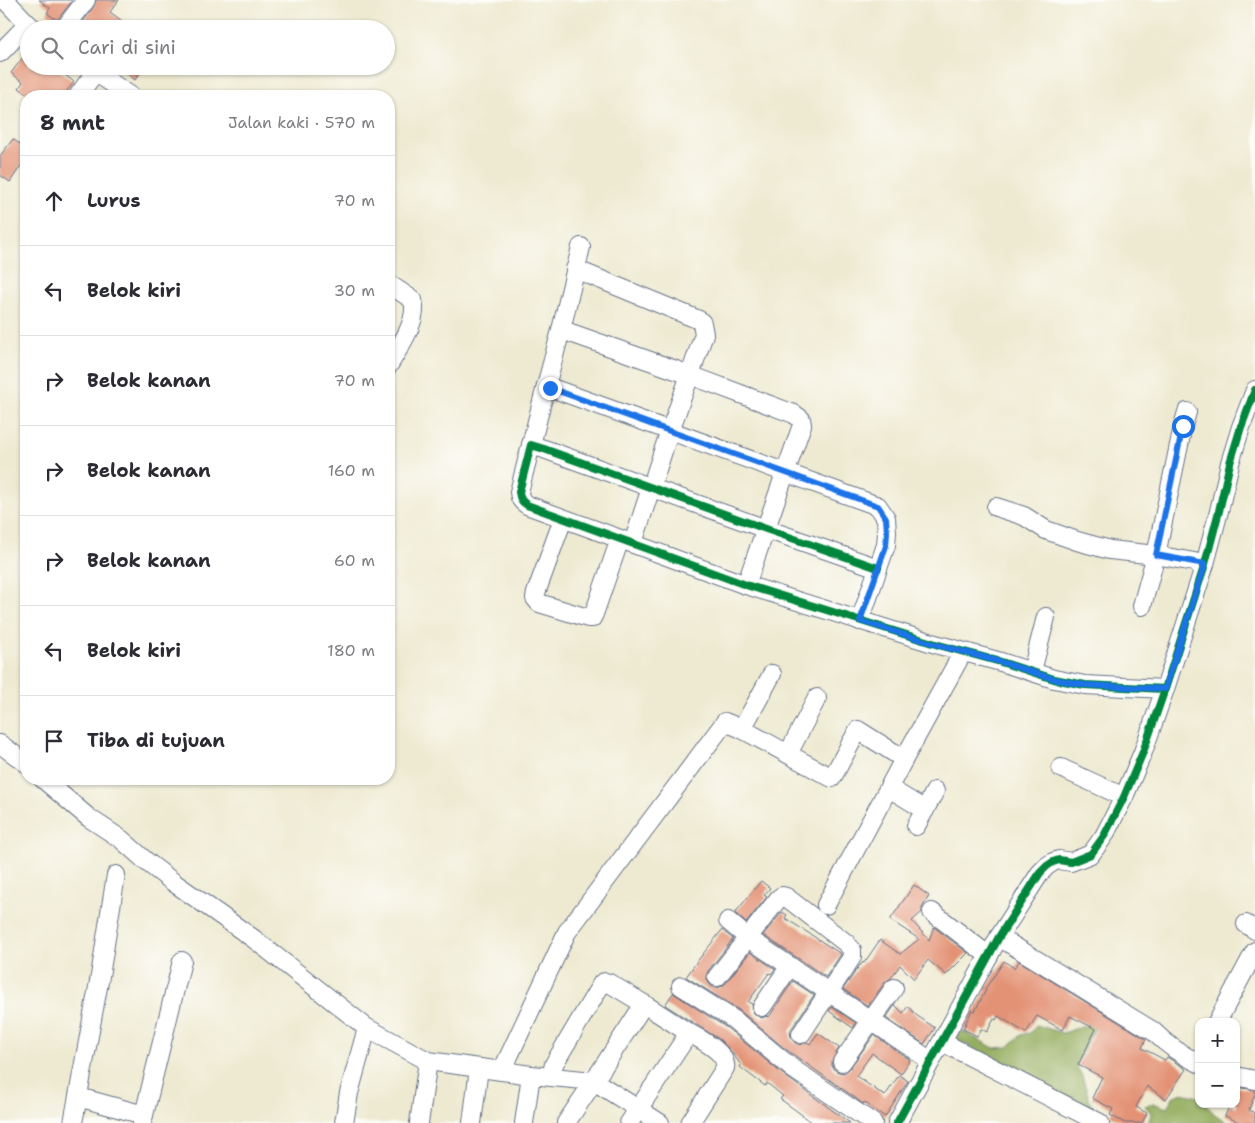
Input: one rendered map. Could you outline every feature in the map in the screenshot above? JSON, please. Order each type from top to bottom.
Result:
[{"type":"street","points":[[5,0],[25,20]]},
{"type":"street","points":[[71,20],[86,0]]},
{"type":"street","points":[[0,53],[20,36]]},
{"type":"street","points":[[81,90],[88,75]]},
{"type":"street","points":[[100,75],[122,90]]},
{"type":"street","points":[[581,247],[519,492],[522,502],[563,519],[746,585],[1054,679],[1085,685],[1165,689]]},
{"type":"street","points":[[563,519],[535,598],[539,603],[592,618],[650,488],[704,334],[704,328],[699,320],[575,269]]},
{"type":"street","points":[[395,288],[413,300],[414,306],[410,327],[395,355]]},
{"type":"street","points":[[561,330],[690,375],[794,414],[800,419],[802,425],[746,585]]},
{"type":"street","points":[[546,386],[878,506],[886,518],[886,546],[860,621]]},
{"type":"street","points":[[897,1123],[999,937],[1040,873],[1059,860],[1072,862],[1091,854],[1104,836],[1124,797],[1143,752],[1165,689],[1205,564],[1230,463],[1255,390]]},
{"type":"street","points":[[1142,606],[1156,555],[1187,412]]},
{"type":"street","points":[[531,445],[878,568]]},
{"type":"street","points":[[996,507],[1024,516],[1046,530],[1110,550],[1156,555],[1205,564]]},
{"type":"street","points":[[1032,672],[1046,617]]},
{"type":"street","points":[[826,905],[963,652]]},
{"type":"street","points":[[742,729],[772,674]]},
{"type":"street","points":[[788,754],[818,698]]},
{"type":"street","points":[[502,1071],[566,932],[726,722],[832,778],[858,730],[904,758]]},
{"type":"street","points":[[0,744],[20,759]]},
{"type":"street","points":[[1061,768],[1124,797]]},
{"type":"street","points":[[50,785],[89,818],[122,840],[173,882],[254,938],[368,1028],[428,1061],[531,1075],[594,1081],[633,1116],[660,1123]]},
{"type":"street","points":[[889,788],[925,810]]},
{"type":"street","points":[[916,826],[935,791]]},
{"type":"street","points":[[73,1123],[116,875]]},
{"type":"street","points":[[717,977],[779,898],[782,896],[786,897],[846,943],[852,950],[852,958],[801,1034]]},
{"type":"street","points":[[932,912],[989,956]]},
{"type":"street","points":[[728,921],[748,938],[931,1061]]},
{"type":"street","points":[[999,937],[1153,1031],[1167,1045],[1182,1055],[1195,1060]]},
{"type":"street","points":[[1219,1018],[1255,951]]},
{"type":"street","points":[[78,1097],[143,1119],[182,961]]},
{"type":"street","points":[[762,1007],[790,966]]},
{"type":"street","points":[[551,1077],[554,1064],[602,983],[610,983],[709,1045],[724,1059],[726,1063],[725,1068],[690,1123]]},
{"type":"street","points":[[681,986],[733,1019],[794,1069],[873,1123]]},
{"type":"street","points":[[842,1062],[894,988]]},
{"type":"street","points":[[566,1123],[644,1004]]},
{"type":"street","points":[[344,1123],[349,1093],[368,1028]]},
{"type":"street","points":[[633,1116],[689,1032]]},
{"type":"street","points":[[942,1042],[1100,1123]]},
{"type":"street","points":[[419,1123],[428,1061]]},
{"type":"street","points":[[472,1123],[479,1068]]},
{"type":"street","points":[[524,1123],[531,1075]]},
{"type":"street","points":[[1240,1077],[1255,1080]]},
{"type":"green space","points":[[1098,1004],[1106,1008],[1076,1065],[1082,1076],[1093,1112],[952,1037],[962,1031],[994,1048],[1008,1047],[1021,1035],[1030,1033],[1037,1025],[1063,1033],[1087,1025]]},
{"type":"green space","points":[[1183,1093],[1195,1096],[1195,1108],[1209,1108],[1228,1123],[1148,1123],[1152,1114],[1145,1106],[1153,1103],[1167,1108],[1174,1096]]},
{"type":"building","points":[[39,0],[72,1],[57,20],[47,13],[50,8]]},
{"type":"building","points":[[96,0],[119,0],[110,12],[121,20],[84,20]]},
{"type":"building","points":[[20,61],[20,75],[65,75],[74,82],[68,90],[22,90],[19,88],[23,82],[11,73]]},
{"type":"building","points":[[129,75],[139,75],[135,80]]},
{"type":"building","points":[[13,139],[20,144],[20,167],[10,182],[0,175],[0,156]]},
{"type":"building","points":[[761,881],[770,888],[764,895],[767,897],[746,923],[735,913]]},
{"type":"building","points":[[914,885],[929,896],[922,908],[922,912],[912,921],[929,940],[934,927],[968,953],[946,975],[928,960],[914,979],[900,965],[868,1006],[843,989],[880,940],[900,954],[919,939],[890,920]]},
{"type":"building","points":[[782,912],[787,915],[785,918],[841,954],[826,977],[763,935]]},
{"type":"building","points":[[722,930],[733,939],[708,971],[706,976],[711,986],[716,988],[725,984],[750,952],[775,969],[771,974],[769,973],[748,1002],[752,1004],[753,1012],[761,1018],[769,1017],[793,981],[814,995],[790,1031],[791,1038],[800,1045],[807,1042],[810,1044],[818,1033],[839,1048],[832,1061],[832,1066],[836,1071],[846,1072],[874,1035],[910,1060],[901,1074],[872,1053],[856,1076],[885,1096],[899,1075],[908,1081],[885,1117],[864,1102],[863,1104],[784,1048],[739,1010],[686,977]]},
{"type":"building","points":[[1004,961],[1014,968],[1019,961],[1146,1039],[1142,1048],[1165,1060],[1167,1057],[1186,1069],[1166,1099],[1147,1086],[1136,1107],[1147,1113],[1142,1123],[1125,1123],[1110,1115],[1113,1109],[1092,1098],[1102,1077],[1078,1065],[1096,1029],[1070,1016],[1063,1030],[1037,1016],[1026,1033],[998,1016],[996,1020],[994,1019],[987,1032],[981,1029],[977,1036],[963,1029],[972,1010],[975,1011],[985,989]]},
{"type":"building","points":[[673,993],[727,1028],[785,1076],[850,1123],[813,1123],[780,1099],[783,1096],[767,1083],[765,1086],[740,1067],[741,1065],[730,1050],[719,1039],[665,1005]]},
{"type":"building","points":[[895,1005],[903,1013],[908,1006],[916,1015],[935,1028],[924,1044],[886,1018]]},
{"type":"building","points":[[832,1007],[856,1023],[853,1028],[829,1011]]},
{"type":"building","points":[[1240,1088],[1255,1090],[1249,1110],[1255,1113],[1255,1123],[1241,1123],[1225,1116],[1228,1108],[1240,1108]]},
{"type":"cycle path","points":[[897,1123],[999,937],[1040,873],[1053,862],[1059,860],[1071,862],[1091,854],[1104,836],[1124,797],[1143,752],[1165,689],[1205,564],[1230,463],[1255,390]]},
{"type":"cycle path","points":[[878,568],[531,445],[519,492],[521,500],[527,505],[746,585],[1054,679],[1085,685],[1165,689]]},
{"type":"route","points":[[550,388],[878,506],[886,518],[886,546],[860,621],[1054,679],[1085,685],[1165,689],[1205,564],[1156,555],[1183,426]]}]
